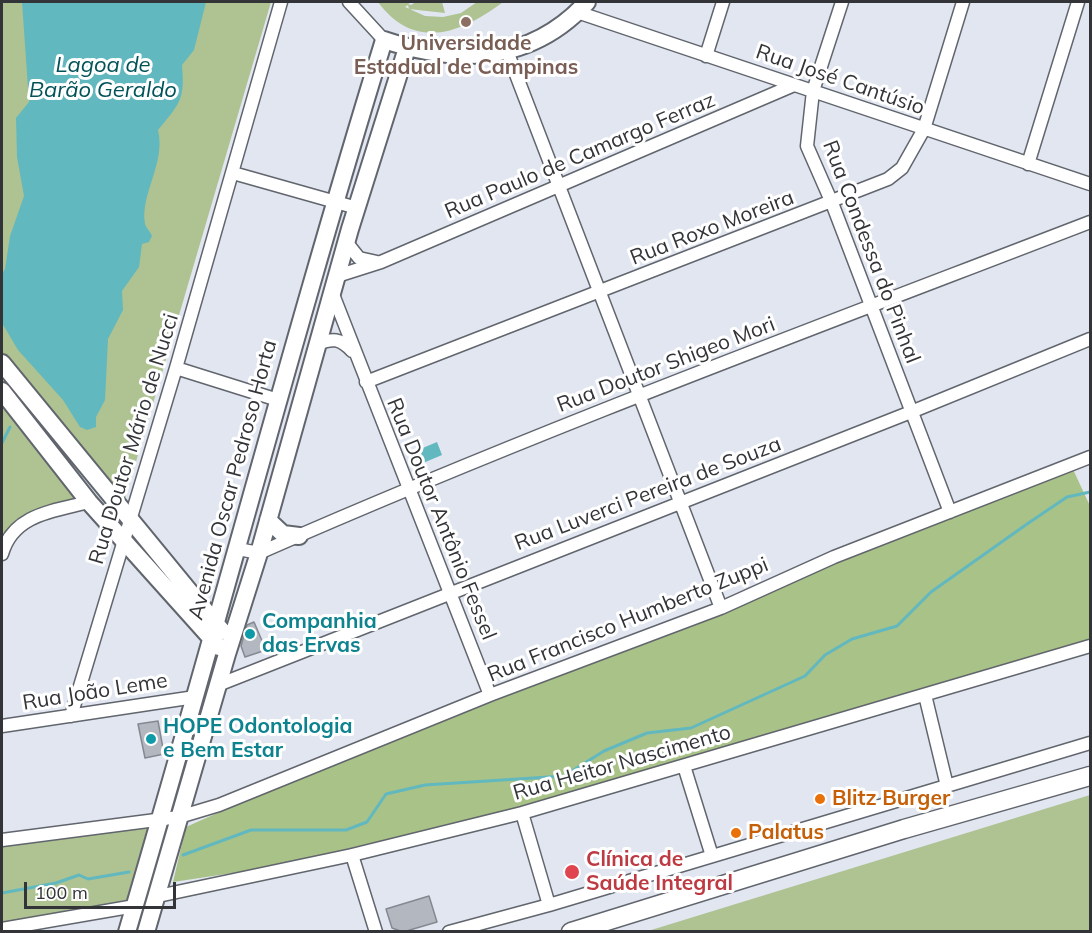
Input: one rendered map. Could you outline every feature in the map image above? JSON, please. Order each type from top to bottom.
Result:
[{"type":"main road","points":[[384,40],[407,48],[478,57],[507,51],[548,35],[582,7]]},
{"type":"main road","name":"Avenida Oscar Pedroso Horta","points":[[127,931],[238,549],[334,201],[384,40]]},
{"type":"main road","name":"Avenida Oscar Pedroso Horta","points":[[146,932],[229,647],[259,553],[346,243],[407,48]]},
{"type":"main road","points":[[2,363],[195,599],[214,633]]},
{"type":"main road","points":[[2,392],[89,502],[124,541],[229,647]]},
{"type":"main road","points":[[268,520],[283,534],[299,536]]},
{"type":"main road","points":[[195,599],[212,597],[227,585]]},
{"type":"main road","points":[[571,932],[904,829],[1090,776]]},
{"type":"street","name":"Rua Doutor Mário de Nucci","points":[[71,716],[176,368],[281,2]]},
{"type":"street","points":[[349,2],[384,40]]},
{"type":"street","points":[[706,56],[723,2]]},
{"type":"street","name":"Rua Condessa do Pinhal","points":[[842,2],[813,92],[808,118],[807,146],[832,203],[950,512]]},
{"type":"street","name":"Rua Roxo Moreira","points":[[366,382],[832,203],[888,179],[902,168],[924,129],[963,2]]},
{"type":"street","points":[[1028,164],[1078,2]]},
{"type":"street","name":"Rua José Cantúsio","points":[[582,7],[706,56],[1090,184]]},
{"type":"street","points":[[507,51],[721,608]]},
{"type":"street","name":"Rua Paulo de Camargo Ferraz","points":[[334,284],[794,85]]},
{"type":"street","points":[[233,173],[357,208]]},
{"type":"street","name":"Rua Doutor Shigeo Mori","points":[[259,553],[407,488],[639,395],[1090,222]]},
{"type":"street","points":[[346,243],[359,258],[381,262]]},
{"type":"street","name":"Rua Doutor Antônio Fessel","points":[[334,284],[366,382],[490,695]]},
{"type":"street","points":[[317,344],[337,339],[345,342],[357,356]]},
{"type":"street","name":"Rua Luverci Pereira de Souza","points":[[218,685],[911,412],[1090,339]]},
{"type":"street","points":[[176,368],[278,400]]},
{"type":"street","name":"Rua Francisco Humberto Zuppi","points":[[2,840],[179,817],[229,801],[490,695],[721,608],[834,557],[1090,457]]},
{"type":"street","points":[[2,555],[16,528],[33,516],[89,502]]},
{"type":"street","points":[[238,549],[259,553]]},
{"type":"street","name":"Rua Heitor Nascimento","points":[[158,896],[352,855],[522,813],[1090,646]]},
{"type":"street","points":[[925,695],[947,786]]},
{"type":"street","name":"Rua João Leme","points":[[2,726],[195,697]]},
{"type":"street","points":[[449,932],[549,905],[1090,743]]},
{"type":"street","points":[[684,766],[712,856]]},
{"type":"street","points":[[522,813],[549,905]]},
{"type":"street","points":[[352,855],[376,932]]},
{"type":"street","points":[[2,929],[135,906]]},
{"type":"green space","points":[[2,2],[271,2],[125,499],[2,355]]},
{"type":"green space","points":[[378,2],[412,2],[408,4],[411,5],[416,2],[442,2],[445,13],[410,9],[425,16],[443,17],[461,13],[477,2],[503,2],[455,29],[423,32],[407,27],[392,18]]},
{"type":"green space","points":[[2,394],[89,502],[33,516],[2,554]]},
{"type":"green space","points":[[1071,465],[1090,506],[1090,646],[352,855],[173,882],[186,827],[354,752]]},
{"type":"green space","points":[[1090,795],[1090,931],[648,931]]},
{"type":"green space","points":[[160,818],[135,906],[2,929],[2,840]]},
{"type":"water","name":"Lagoa de Barão Geraldo","points":[[22,2],[206,2],[194,50],[182,65],[182,94],[176,107],[158,130],[159,154],[144,213],[145,224],[152,236],[149,242],[142,244],[139,267],[122,291],[123,310],[108,339],[105,400],[96,417],[96,427],[87,430],[80,427],[63,400],[18,350],[2,323],[2,274],[5,269],[10,236],[24,196],[17,157],[16,118],[29,102]]},
{"type":"water","points":[[437,442],[442,455],[423,463],[418,450]]},
{"type":"building","points":[[534,62],[550,65],[549,75],[533,72]]},
{"type":"building","name":"Companhia das Ervas","points":[[254,622],[266,650],[245,657],[241,646],[247,625]]},
{"type":"building","name":"HOPE Odontologia e Bem Estar","points":[[158,721],[164,754],[145,758],[138,724]]},
{"type":"building","points":[[429,896],[437,922],[403,932],[392,928],[386,909]]},
{"type":"waterway","points":[[2,443],[10,427]]},
{"type":"waterway","points":[[183,855],[251,830],[346,830],[367,822],[386,794],[425,785],[564,776],[604,751],[647,733],[691,728],[805,676],[825,655],[852,639],[897,626],[931,592],[1027,524],[1067,497],[1090,492]]},
{"type":"waterway","points":[[2,893],[56,883],[79,875],[88,879],[129,872]]},
{"type":"place","name":"Universidade Estadual de Campinas","points":[[466,22]]},
{"type":"place","name":"Companhia das Ervas","points":[[250,634]]},
{"type":"place","name":"HOPE Odontologia e Bem Estar","points":[[151,739]]},
{"type":"place","name":"Blitz Burger","points":[[820,799]]},
{"type":"place","name":"Palatus","points":[[736,833]]},
{"type":"place","name":"Clínica de Saúde Integral","points":[[572,872]]}]
